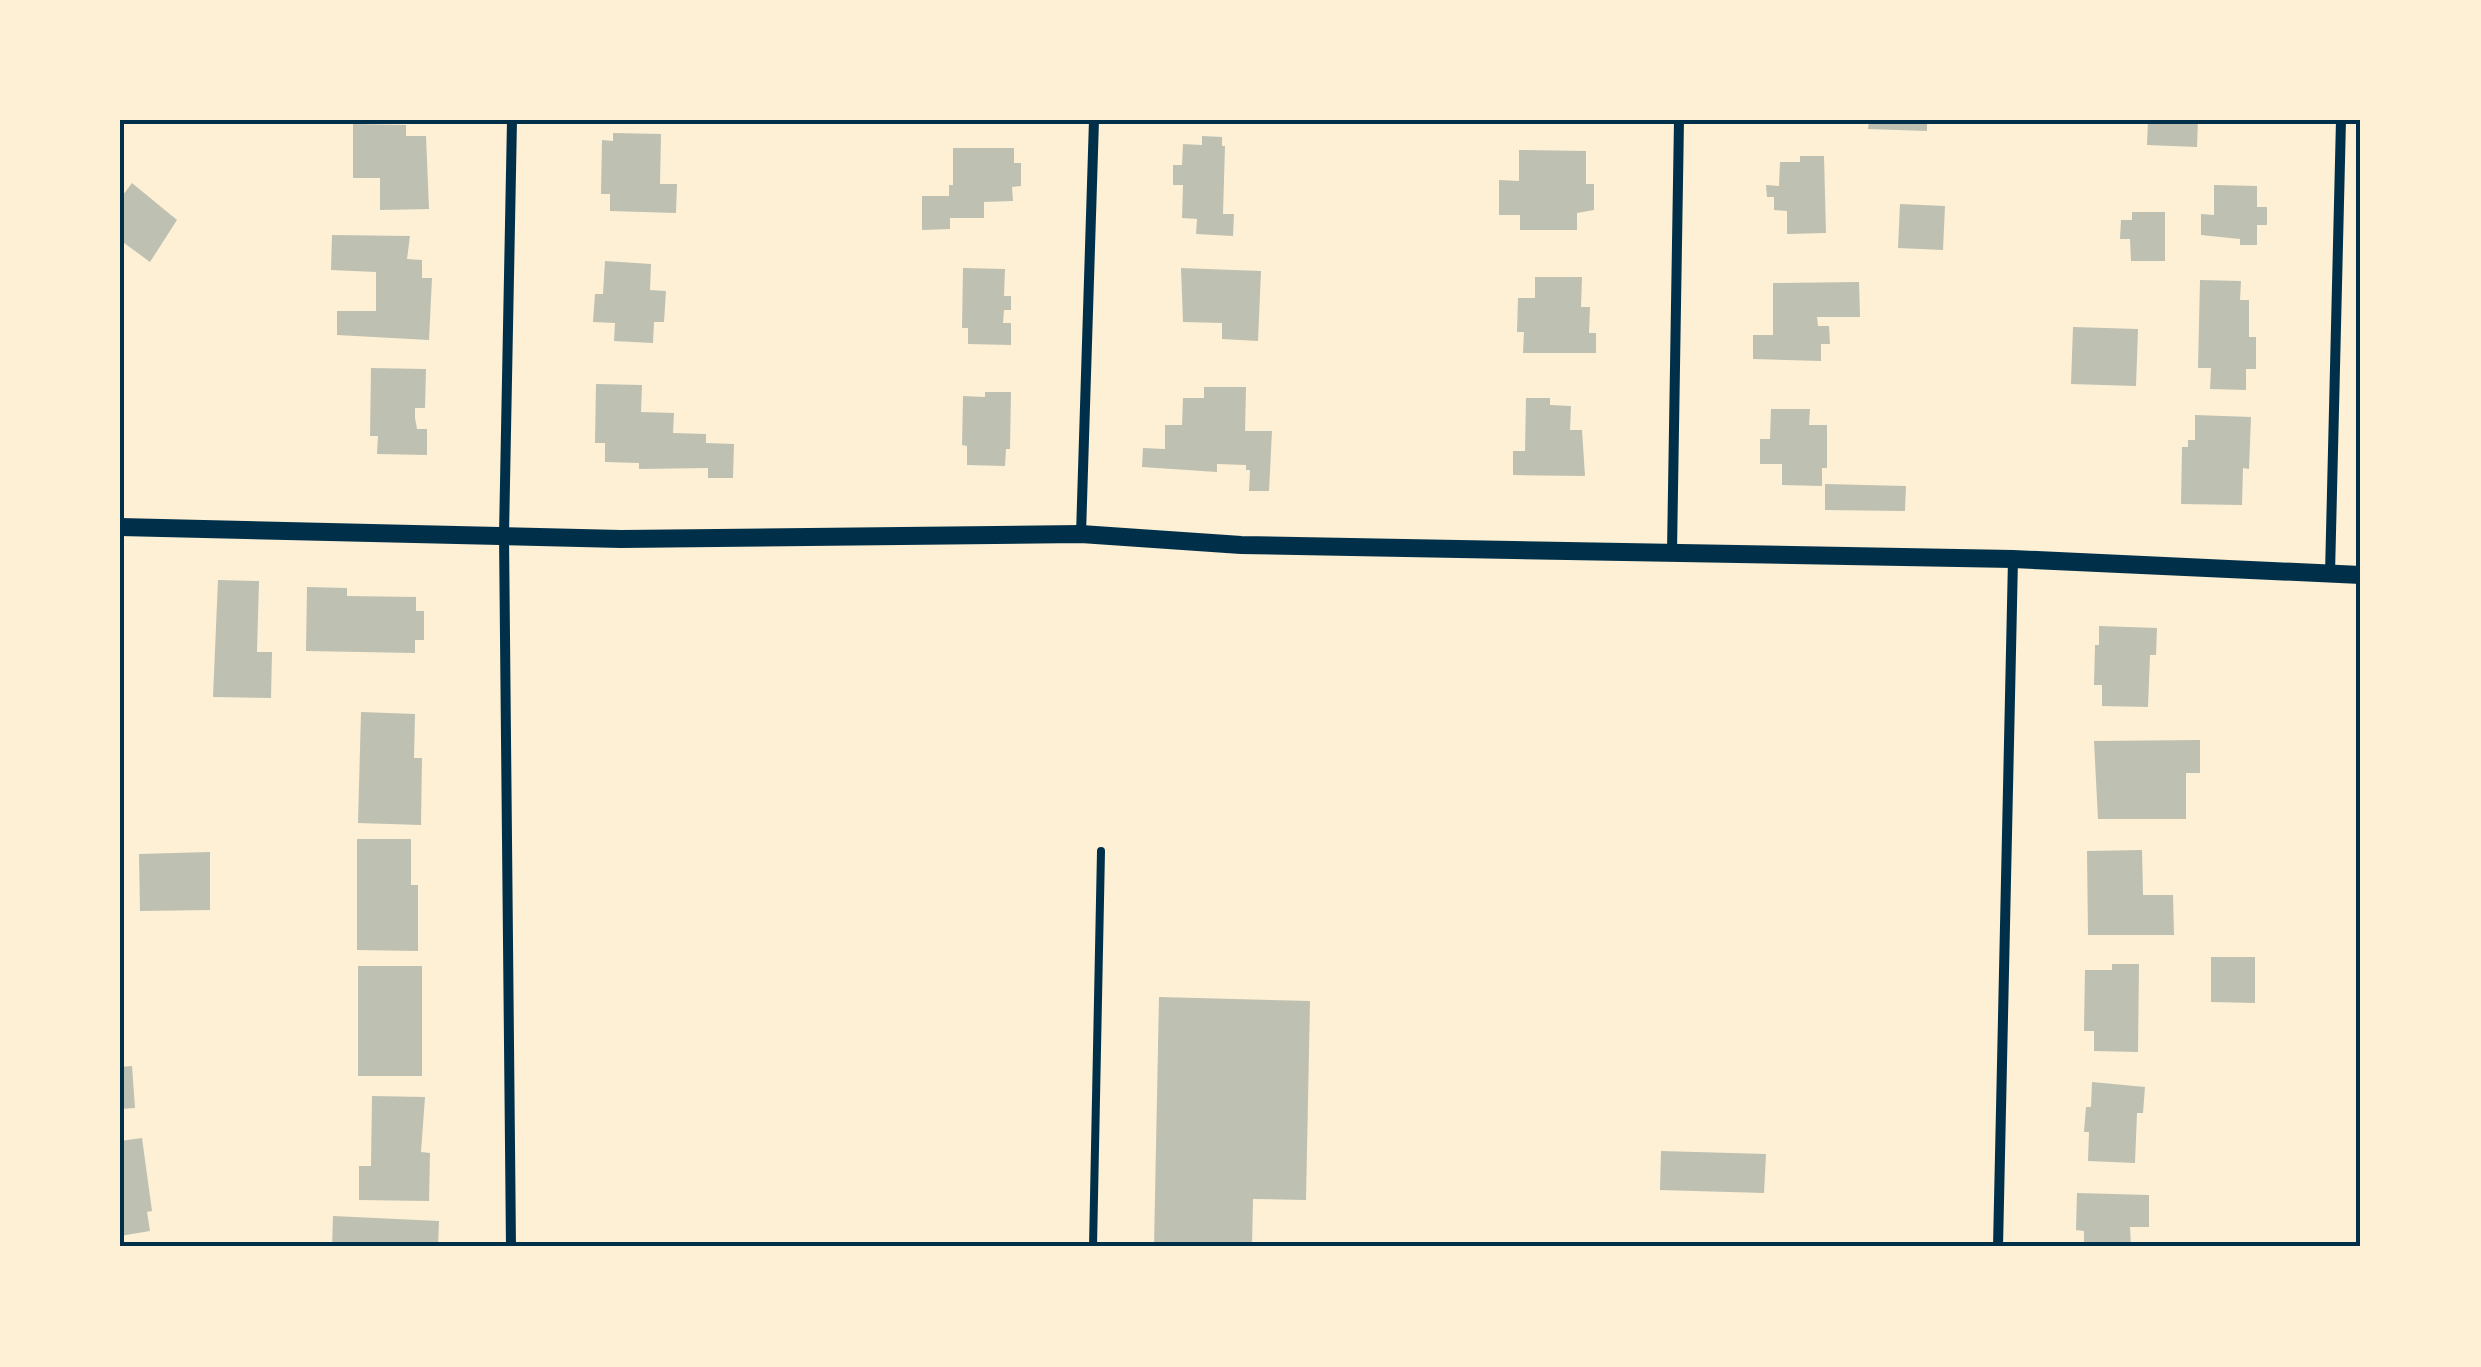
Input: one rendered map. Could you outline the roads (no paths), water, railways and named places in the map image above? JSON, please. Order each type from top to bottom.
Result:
[{"type":"street","points":[[511,1247],[504,535],[512,120]]},
{"type":"street","points":[[1081,534],[1094,120]]},
{"type":"street","points":[[1672,552],[1679,120]]},
{"type":"street","points":[[2330,574],[2341,120]]},
{"type":"street","points":[[120,527],[621,539],[1081,534],[1241,545],[2013,559],[2361,575]]},
{"type":"street","points":[[1998,1247],[2013,559]]},
{"type":"lane","points":[[1093,1247],[1101,851]]}]
